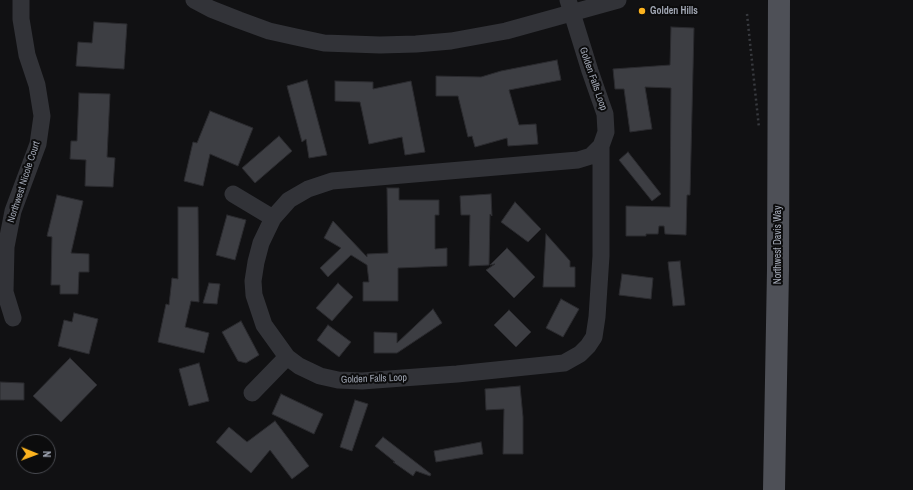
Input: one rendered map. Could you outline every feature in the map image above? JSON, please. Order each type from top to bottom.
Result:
[{"type":"main road","name":"Northwest Davis Way","points":[[774,490],[778,262],[779,0]]},
{"type":"street","name":"Northwest Nicole Court","points":[[13,318],[5,292],[6,247],[13,211],[38,144],[42,116],[36,85],[27,55],[21,19],[21,0]]},
{"type":"street","points":[[194,0],[211,9],[269,31],[324,43],[352,45],[416,44],[451,41],[506,31],[570,6],[618,0]]},
{"type":"street","name":"Golden Falls Loop","points":[[570,6],[605,114],[606,132],[601,146],[601,256],[597,317],[594,337],[588,346],[580,354],[564,363],[457,374],[362,381],[338,380],[320,376],[299,366],[286,357],[264,325],[254,296],[253,281],[256,262],[262,243],[273,218],[289,200],[308,189],[332,181],[578,160],[591,156],[601,146]]},
{"type":"street","points":[[233,194],[273,218]]},
{"type":"street","points":[[252,393],[286,357]]},
{"type":"path","points":[[747,14],[759,131]]},
{"type":"building","points":[[94,22],[127,24],[124,69],[76,66],[78,42],[92,43]]},
{"type":"building","points":[[671,27],[694,28],[690,195],[687,195],[686,235],[665,234],[664,226],[659,226],[658,234],[646,234],[646,236],[626,236],[626,206],[670,207],[671,88],[645,87],[652,129],[630,132],[624,89],[615,89],[613,69],[670,65]]},
{"type":"building","points":[[557,60],[561,80],[509,90],[519,125],[536,124],[538,144],[508,146],[507,138],[475,147],[472,136],[468,137],[458,96],[436,96],[436,76],[481,77],[501,71]]},
{"type":"building","points":[[307,80],[327,155],[309,158],[306,139],[302,142],[287,86]]},
{"type":"building","points":[[335,81],[373,82],[373,89],[411,81],[425,152],[405,155],[402,137],[369,144],[360,102],[335,101]]},
{"type":"building","points":[[79,93],[110,94],[107,157],[115,158],[113,187],[85,186],[86,160],[70,159],[71,141],[77,141]]},
{"type":"building","points":[[210,111],[253,128],[238,166],[210,154],[203,186],[184,181],[193,142],[197,143]]},
{"type":"building","points":[[279,136],[292,151],[255,183],[242,168]]},
{"type":"building","points":[[628,152],[661,194],[652,201],[619,160]]},
{"type":"building","points":[[387,188],[399,188],[399,200],[439,200],[439,215],[435,215],[435,249],[447,248],[447,266],[398,268],[398,301],[363,301],[363,282],[369,282],[367,265],[351,255],[328,277],[320,268],[341,248],[324,238],[333,221],[367,257],[367,254],[388,253]]},
{"type":"building","points":[[491,194],[492,216],[490,214],[489,265],[469,266],[470,215],[461,215],[460,196]]},
{"type":"building","points":[[57,195],[83,201],[71,253],[89,254],[89,272],[79,272],[78,294],[60,294],[60,285],[51,285],[52,237],[47,236]]},
{"type":"building","points":[[515,202],[541,229],[528,242],[501,222]]},
{"type":"building","points":[[178,207],[198,207],[199,302],[191,301],[185,327],[209,333],[204,353],[158,342],[166,304],[169,305],[172,278],[178,279]]},
{"type":"building","points":[[227,215],[246,220],[235,260],[216,255]]},
{"type":"building","points":[[546,234],[570,261],[570,267],[575,267],[575,287],[543,287]]},
{"type":"building","points":[[507,248],[535,277],[514,298],[486,270],[495,264],[490,265]]},
{"type":"building","points":[[680,261],[685,305],[673,306],[668,262]]},
{"type":"building","points":[[622,274],[653,278],[651,299],[619,295]]},
{"type":"building","points":[[209,283],[220,284],[217,304],[203,303]]},
{"type":"building","points":[[338,283],[353,297],[332,321],[316,308]]},
{"type":"building","points":[[561,299],[579,309],[563,337],[546,328]]},
{"type":"building","points":[[433,309],[442,323],[397,353],[374,353],[374,332],[397,333],[397,343]]},
{"type":"building","points":[[509,310],[531,332],[516,347],[494,325]]},
{"type":"building","points":[[74,313],[98,319],[89,354],[58,346],[64,320],[72,322]]},
{"type":"building","points":[[241,321],[259,355],[246,363],[238,361],[222,332]]},
{"type":"building","points":[[328,325],[351,342],[339,357],[317,340]]},
{"type":"building","points":[[70,358],[97,385],[61,422],[33,396]]},
{"type":"building","points":[[199,363],[209,401],[189,406],[179,369]]},
{"type":"building","points":[[0,382],[24,383],[24,400],[0,400]]},
{"type":"building","points":[[520,386],[523,417],[523,454],[503,454],[504,409],[486,410],[485,389]]},
{"type":"building","points":[[281,394],[323,414],[314,434],[272,414]]},
{"type":"building","points":[[355,400],[368,404],[352,451],[340,447]]},
{"type":"building","points":[[275,421],[309,466],[292,479],[270,450],[251,473],[216,442],[229,427],[247,442]]},
{"type":"building","points":[[383,437],[431,474],[430,476],[416,471],[413,476],[393,462],[395,462],[375,446]]},
{"type":"building","points":[[481,442],[483,454],[436,462],[434,451]]},
{"type":"place","name":"Golden Hills","points":[[642,11]]}]
